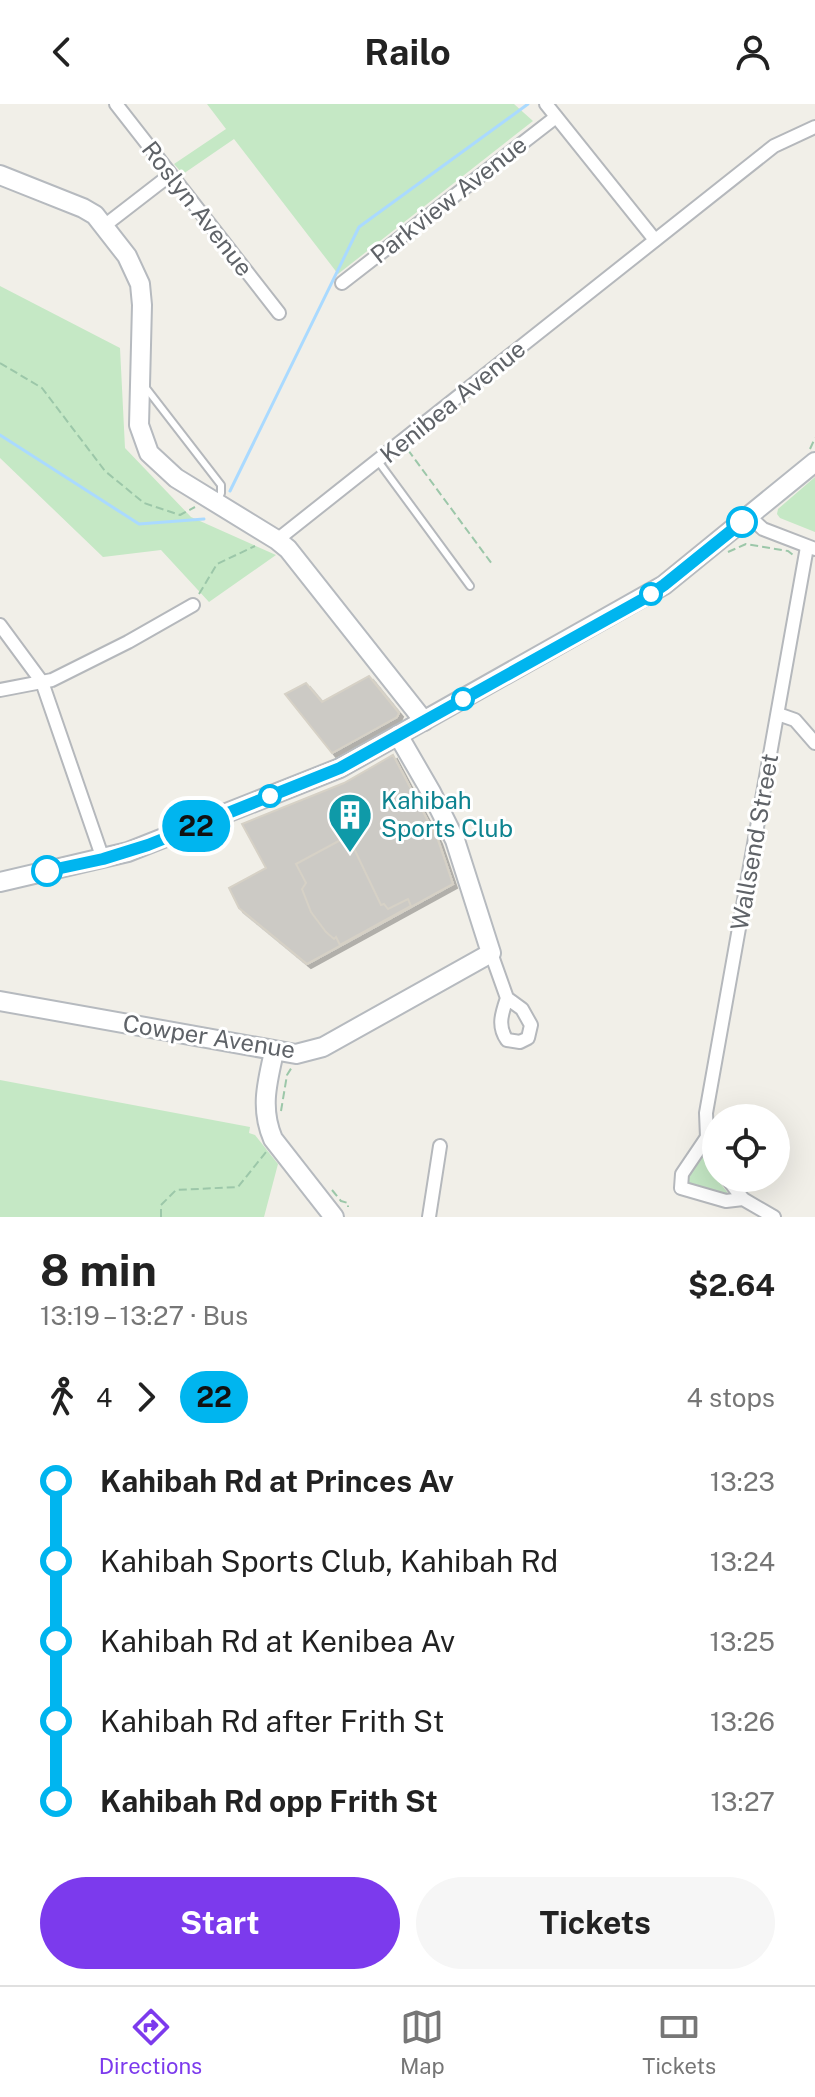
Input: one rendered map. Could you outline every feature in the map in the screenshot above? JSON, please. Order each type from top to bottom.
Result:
[{"type":"main road","points":[[0,175],[95,215],[135,270],[142,305],[139,425],[149,453],[176,478],[277,540],[296,559],[424,721]]},
{"type":"main road","points":[[0,882],[103,859],[181,832],[340,768],[645,598],[749,516],[813,456]]},
{"type":"main road","points":[[398,735],[455,840],[491,953]]},
{"type":"main road","name":"Cowper Avenue","points":[[0,1001],[296,1054],[323,1047],[491,953]]},
{"type":"main road","points":[[274,1052],[265,1101],[268,1126],[275,1141],[341,1212]]},
{"type":"street","name":"Roslyn Avenue","points":[[116,104],[279,313]]},
{"type":"street","points":[[546,104],[655,240]]},
{"type":"street","name":"Parkview Avenue","points":[[342,283],[556,117]]},
{"type":"street","name":"Kenibea Avenue","points":[[277,540],[774,146],[815,127]]},
{"type":"street","points":[[104,226],[170,175]]},
{"type":"street","points":[[749,516],[763,529],[811,548]]},
{"type":"street","name":"Wallsend Street","points":[[708,1104],[811,548]]},
{"type":"street","points":[[0,690],[52,680],[193,605]]},
{"type":"street","points":[[0,625],[42,682],[103,859]]},
{"type":"street","points":[[778,714],[795,720],[815,743]]},
{"type":"street","points":[[491,953],[507,998]]},
{"type":"street","points":[[702,1144],[682,1174],[680,1183],[686,1191],[726,1201],[743,1199]]},
{"type":"street","points":[[429,1217],[440,1146]]},
{"type":"street","points":[[738,1192],[743,1199],[774,1217]]},
{"type":"lane","points":[[140,378],[149,394],[221,485],[221,493],[213,501]]},
{"type":"lane","points":[[378,461],[470,586]]},
{"type":"path","points":[[0,363],[42,388],[105,471],[144,503],[180,515],[213,501]]},
{"type":"path","points":[[813,456],[809,447],[815,438]]},
{"type":"path","points":[[402,443],[492,564]]},
{"type":"path","points":[[193,605],[217,564],[255,546]]},
{"type":"path","points":[[281,1118],[288,1071],[295,1065]]},
{"type":"path","points":[[161,1217],[161,1205],[176,1190],[238,1187],[275,1141]]},
{"type":"path","points":[[333,1191],[341,1201],[348,1203],[341,1212]]},
{"type":"green space","points":[[207,104],[514,104],[533,121],[338,274],[234,139],[183,174],[174,164],[226,129]]},
{"type":"green space","points":[[0,286],[120,348],[125,448],[191,517],[276,555],[209,602],[161,550],[103,557],[0,458]]},
{"type":"green space","points":[[815,477],[815,532],[777,514],[778,509]]},
{"type":"green space","points":[[0,1080],[250,1127],[249,1133],[255,1135],[278,1164],[264,1217],[0,1217]]},
{"type":"green space","points":[[702,1153],[702,1188],[689,1184],[689,1176]]},
{"type":"building","points":[[369,676],[399,713],[397,717],[332,753],[285,694],[306,683],[322,702]]},
{"type":"building","name":"Kahibah Sports Club","points":[[393,755],[438,840],[453,884],[307,964],[239,908],[229,888],[266,868],[242,824],[344,783]]},
{"type":"building","points":[[348,836],[381,905],[388,909],[408,899],[411,906],[340,945],[311,912],[302,889],[306,883],[296,864]]},
{"type":"waterway","points":[[230,491],[359,227],[528,104]]},
{"type":"waterway","points":[[0,435],[139,524],[204,519]]},
{"type":"bus line","name":"22","points":[[47,871],[148,845],[340,768],[645,598],[742,522]]},
{"type":"place","name":"Kahibah Sports Club","points":[[350,854]]}]
